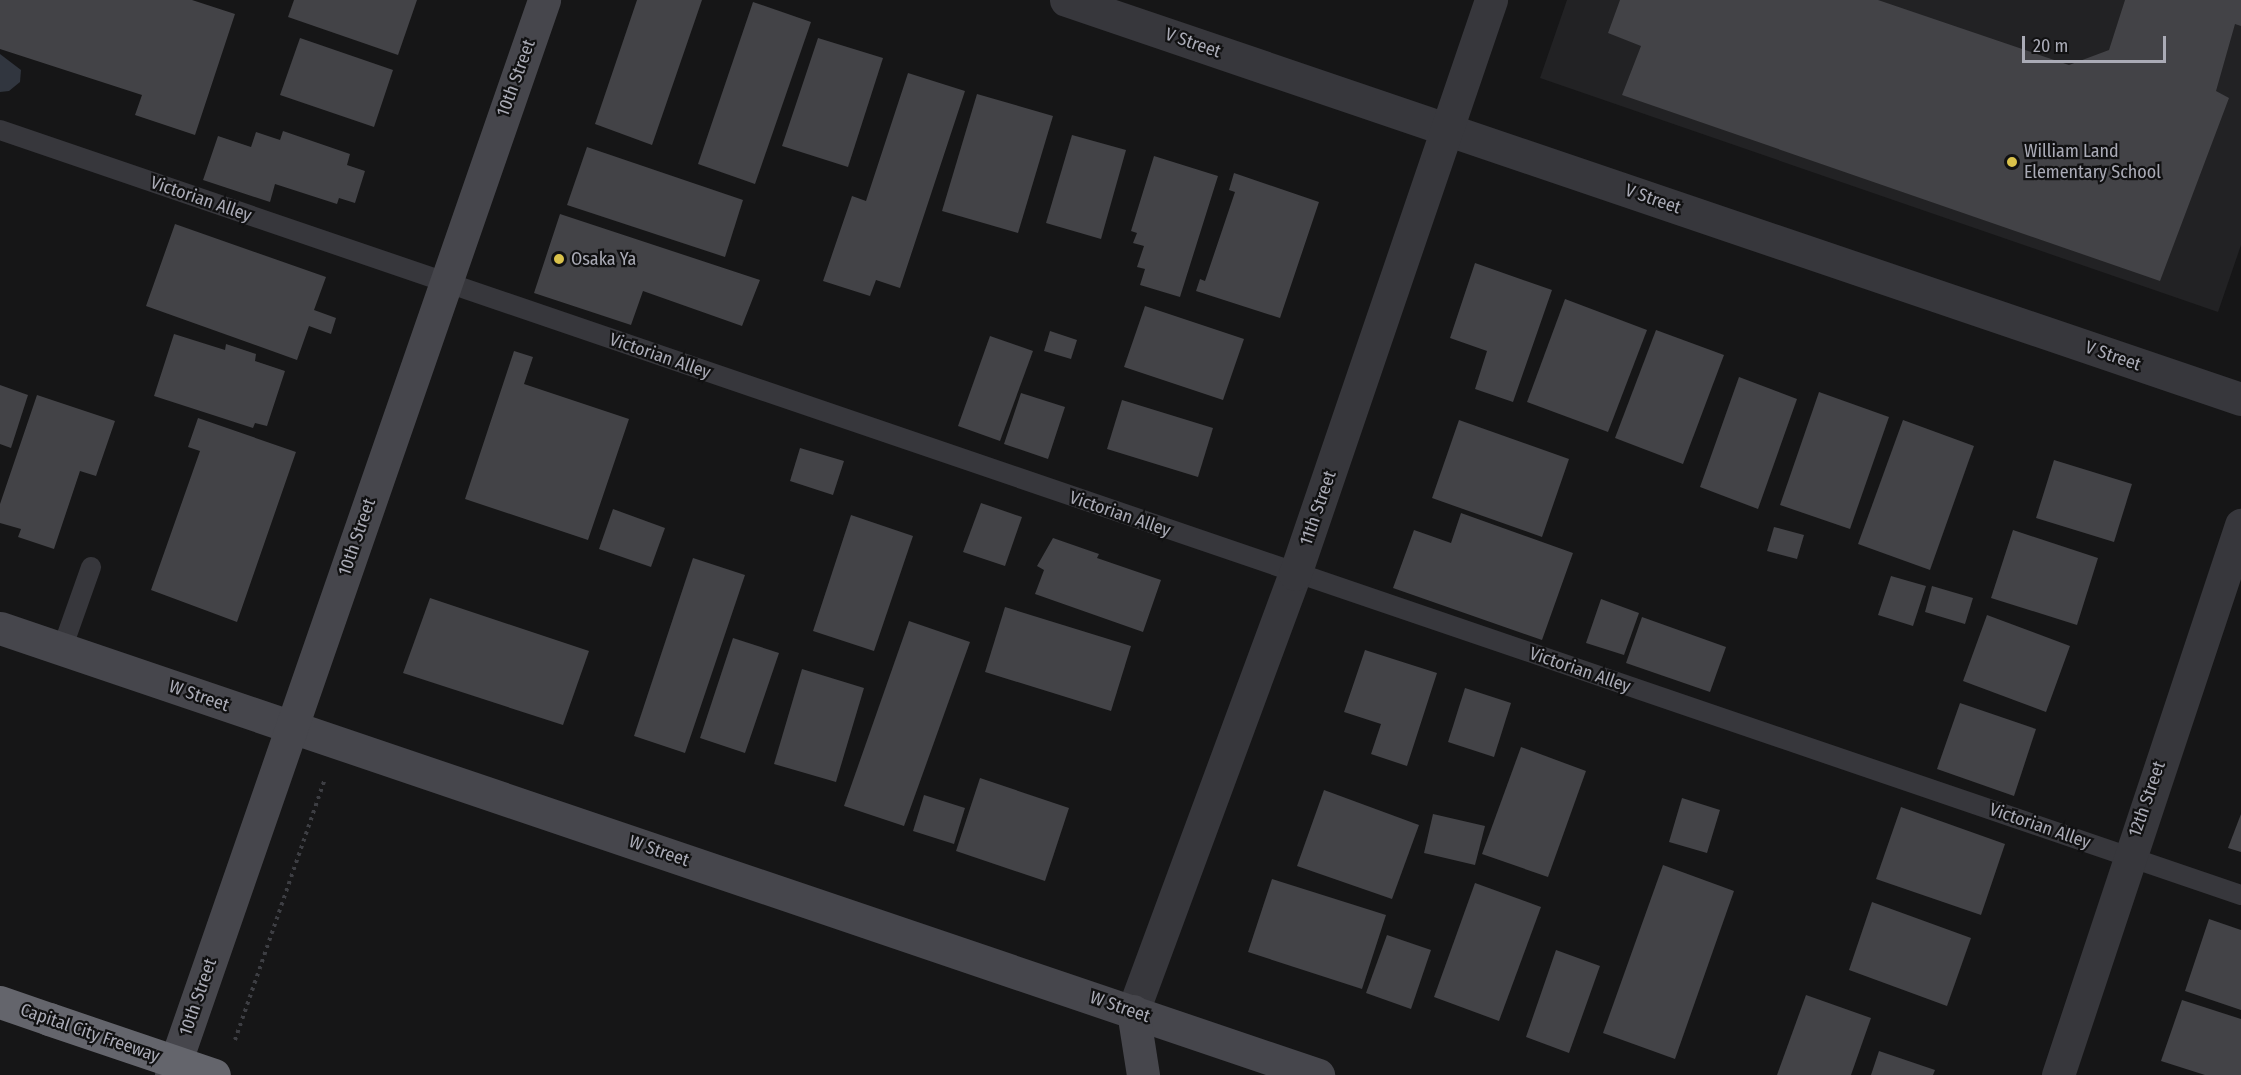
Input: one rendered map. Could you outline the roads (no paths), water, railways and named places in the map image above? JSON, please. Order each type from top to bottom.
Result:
[{"type":"highway","name":"Capital City Freeway","points":[[0,1002],[214,1075]]},
{"type":"main road","name":"10th Street","points":[[171,1075],[444,282],[544,0]]},
{"type":"main road","name":"W Street","points":[[0,628],[1318,1075]]},
{"type":"main road","points":[[1133,1011],[1143,1075]]},
{"type":"street","name":"V Street","points":[[1065,0],[2241,399]]},
{"type":"street","name":"11th Street","points":[[1133,1011],[1295,574],[1491,0]]},
{"type":"street","name":"12th Street","points":[[2058,1075],[2128,856],[2241,525]]},
{"type":"lane","name":"Victorian Alley","points":[[0,130],[1295,574],[2241,895]]},
{"type":"lane","points":[[62,649],[91,567]]},
{"type":"place","name":"William Land Elementary School","points":[[2012,162]]},
{"type":"place","name":"Osaka Ya","points":[[559,259]]}]
